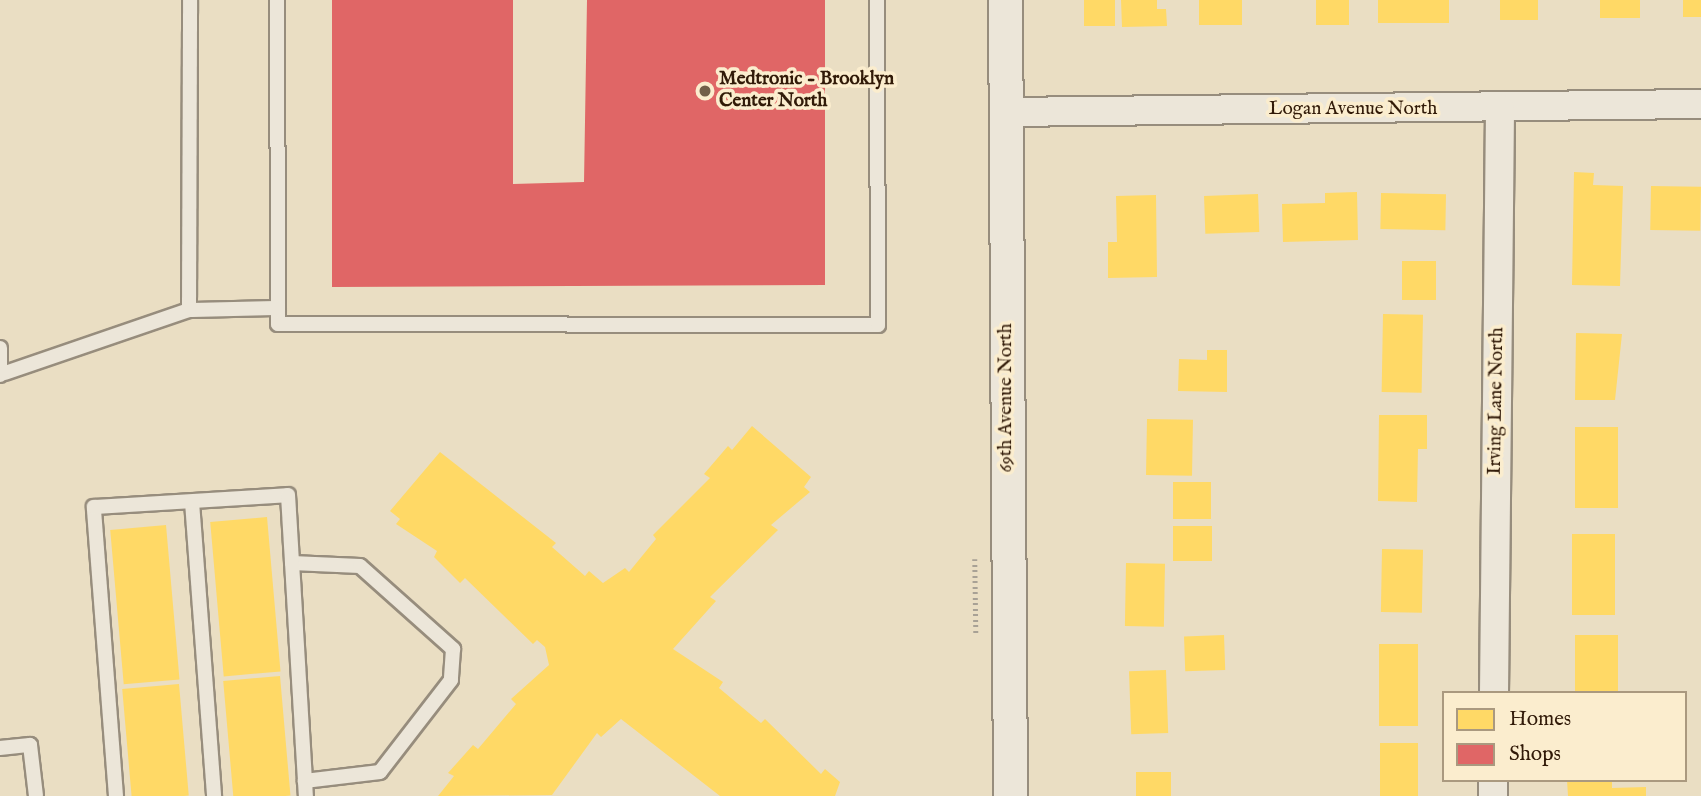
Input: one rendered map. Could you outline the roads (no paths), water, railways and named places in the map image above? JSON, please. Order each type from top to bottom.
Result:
[{"type":"street","name":"69th Avenue North","points":[[1005,0],[1010,796]]},
{"type":"street","name":"Logan Avenue North","points":[[1005,113],[1500,109],[1701,104]]},
{"type":"street","name":"Irving Lane North","points":[[1494,691],[1500,109]]},
{"type":"lane","points":[[189,310],[190,0]]},
{"type":"lane","points":[[277,0],[278,324],[878,325],[877,0]]},
{"type":"lane","points":[[0,348],[2,374],[189,310],[278,308]]},
{"type":"lane","points":[[116,796],[94,507],[288,495],[292,563],[306,789],[380,772],[451,680],[453,649],[360,566],[292,563]]},
{"type":"lane","points":[[192,502],[214,796]]},
{"type":"lane","points":[[0,748],[30,745],[36,796]]},
{"type":"place","name":"Medtronic - Brooklyn Center North","points":[[705,91]]}]
